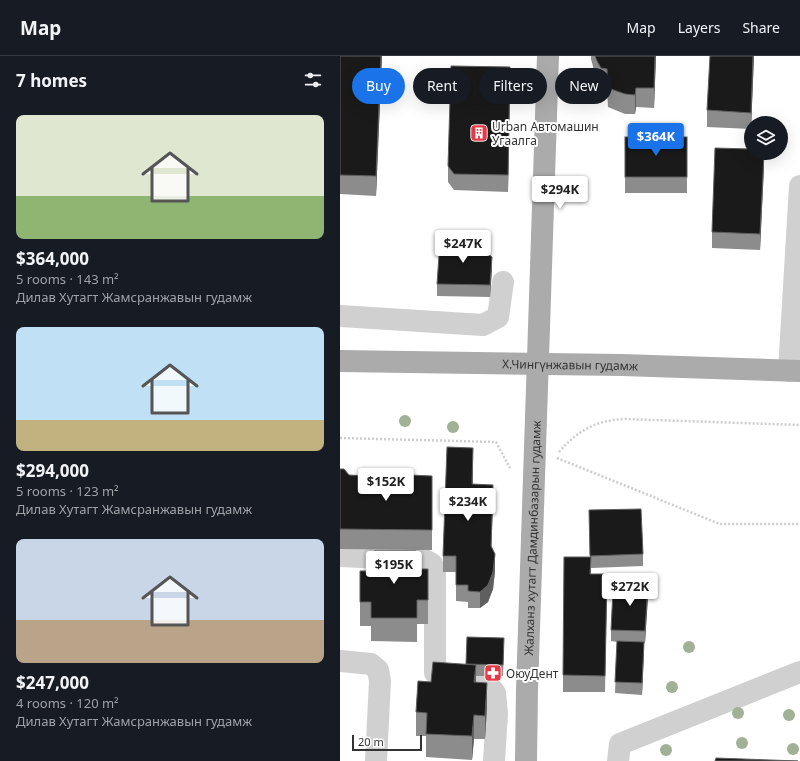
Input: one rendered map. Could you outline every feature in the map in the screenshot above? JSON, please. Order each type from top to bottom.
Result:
[{"type":"main road","name":"Жалханз хутагт Дамдинбазарын гудамж","points":[[526,761],[527,681],[548,56]]},
{"type":"main road","name":"Х.Чингүнжавын гудамж","points":[[340,360],[538,363],[795,371]]},
{"type":"street","points":[[795,371],[800,186]]},
{"type":"street","points":[[340,316],[483,325],[498,317],[503,282]]},
{"type":"street","points":[[340,556],[425,560],[432,564],[435,571],[435,673],[486,682],[495,693],[497,714],[494,761]]},
{"type":"street","points":[[340,661],[371,664],[378,670],[380,681],[376,761]]},
{"type":"street","points":[[618,761],[620,744],[800,672]]},
{"type":"path","points":[[800,425],[625,420],[606,421],[600,422],[580,432],[554,457],[720,524],[800,524]]},
{"type":"path","points":[[340,438],[496,442]]},
{"type":"building","points":[[340,56],[381,56],[380,68],[352,68],[352,104],[379,104],[376,176],[340,175]]},
{"type":"building","points":[[595,56],[655,56],[654,88],[636,88],[635,95],[625,94],[612,89],[612,68],[601,68]]},
{"type":"building","points":[[710,56],[753,56],[751,113],[707,110]]},
{"type":"building","name":"Urban Автомашин Угаалга","points":[[451,66],[510,67],[479,68],[479,104],[509,104],[508,175],[454,174],[448,166],[450,104],[471,104],[471,68],[451,68]]},
{"type":"building","points":[[625,137],[687,137],[687,177],[625,177]]},
{"type":"building","points":[[715,148],[744,149],[744,160],[764,160],[760,234],[712,232]]},
{"type":"building","points":[[469,240],[492,257],[490,285],[437,284],[440,241]]},
{"type":"building","points":[[447,447],[473,448],[472,484],[493,485],[491,546],[495,554],[493,572],[488,585],[480,592],[468,591],[468,585],[456,585],[456,556],[443,556]]},
{"type":"building","points":[[340,469],[344,469],[349,475],[385,477],[392,471],[406,472],[410,475],[432,476],[432,530],[340,529]]},
{"type":"building","points":[[641,509],[643,554],[590,556],[589,510]]},
{"type":"building","points":[[374,551],[416,551],[416,569],[428,569],[428,600],[417,600],[417,618],[371,618],[371,602],[360,602],[360,571],[374,571]]},
{"type":"building","points":[[564,557],[591,557],[590,574],[607,574],[605,676],[563,675]]},
{"type":"building","points":[[644,578],[644,584],[648,584],[645,631],[611,630],[613,590]]},
{"type":"building","points":[[467,637],[504,638],[503,665],[466,664]]},
{"type":"building","points":[[617,641],[644,642],[642,683],[615,682]]},
{"type":"building","points":[[433,662],[476,665],[474,682],[487,683],[485,716],[474,715],[472,736],[426,734],[427,713],[416,712],[418,681],[431,682]]},
{"type":"building","points":[[716,758],[798,761],[715,761]]},
{"type":"place","name":"Urban Автомашин Угаалга","points":[[479,133]]},
{"type":"place","name":"ОюуДент","points":[[493,673]]}]
